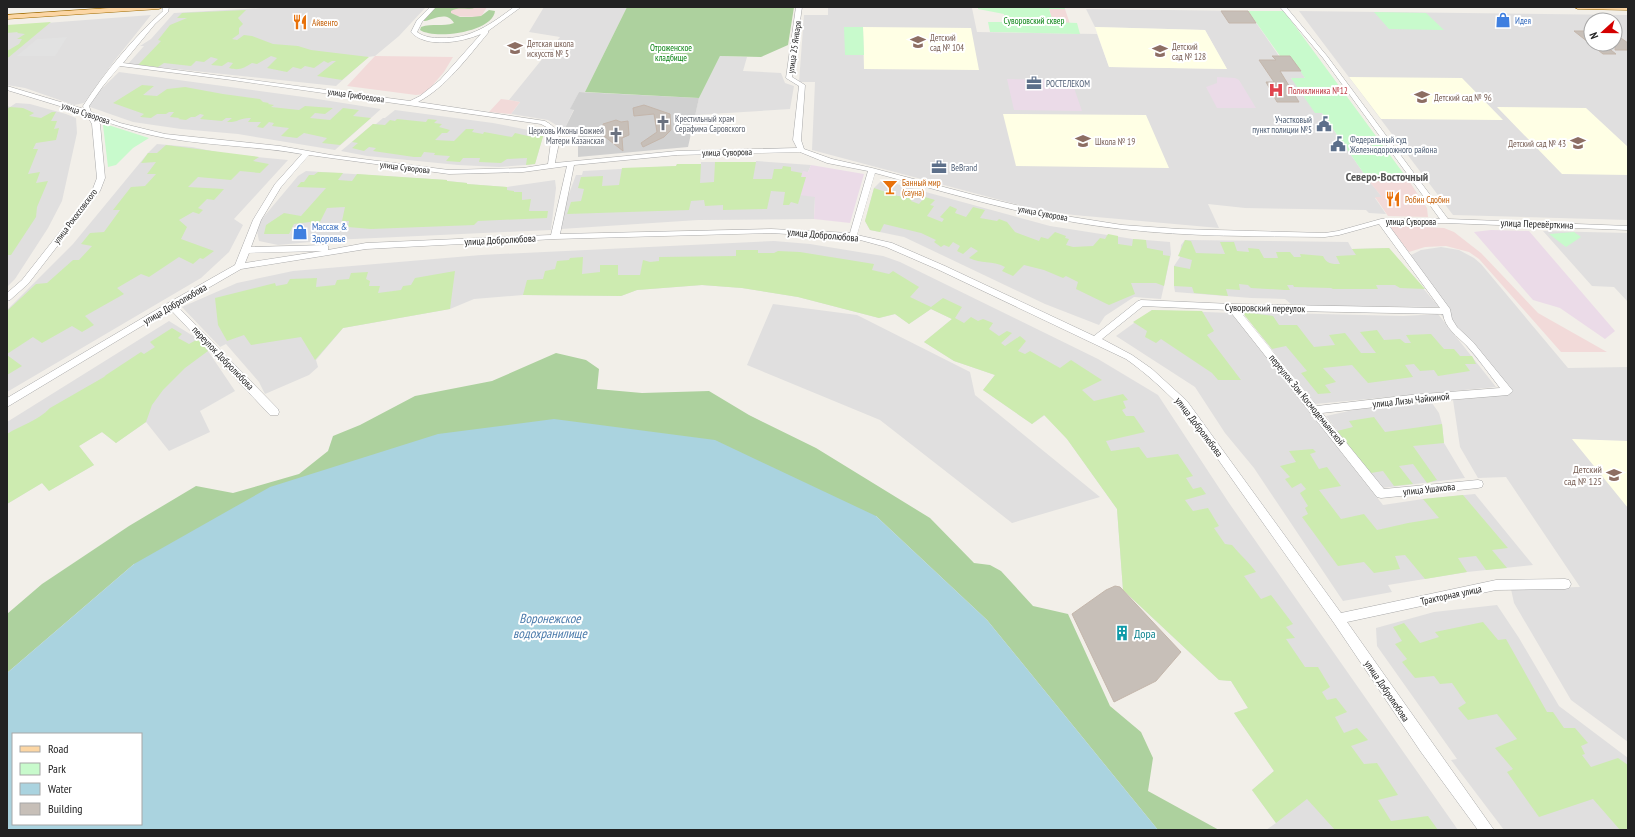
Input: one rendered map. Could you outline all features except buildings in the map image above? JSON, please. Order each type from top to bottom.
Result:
[{"type":"main road","points":[[7,13],[97,7]]},
{"type":"main road","points":[[7,17],[159,7]]},
{"type":"main road","points":[[1578,7],[1628,8]]},
{"type":"street","points":[[88,113],[86,106],[100,84],[119,64],[153,23],[166,11],[166,7]]},
{"type":"street","points":[[433,7],[419,22],[414,32],[423,38],[452,40],[468,43],[472,48]]},
{"type":"street","points":[[413,102],[426,96],[488,30],[518,7]]},
{"type":"street","name":"улица 25 Января","points":[[799,7],[789,78],[802,85],[797,140],[801,150]]},
{"type":"street","points":[[1283,7],[1325,57],[1446,221]]},
{"type":"street","points":[[452,40],[469,38],[488,30]]},
{"type":"street","name":"улица Грибоедова","points":[[119,64],[413,102],[543,122],[553,128],[556,134],[551,166]]},
{"type":"street","name":"улица Суворова","points":[[7,88],[88,113],[118,124],[165,136],[308,152],[385,165],[449,172],[495,172],[677,153],[801,150],[822,159],[872,170],[1025,210],[1122,227],[1179,231],[1324,235],[1339,233],[1381,221],[1446,221]]},
{"type":"street","name":"улица Рокоссовского","points":[[7,298],[25,282],[96,191],[101,178],[96,124],[88,113]]},
{"type":"street","points":[[240,268],[257,220],[278,186],[308,152]]},
{"type":"street","points":[[555,237],[571,163]]},
{"type":"street","points":[[853,236],[872,170]]},
{"type":"street","points":[[1381,221],[1447,311]]},
{"type":"street","name":"улица Перевёрткина","points":[[1446,221],[1628,228]]},
{"type":"street","name":"улица Добролюбова","points":[[7,403],[171,305],[240,268],[366,246],[555,237],[771,231],[853,236],[889,245],[942,268],[1129,357],[1168,387],[1184,404],[1338,619],[1426,747],[1487,830]]},
{"type":"street","points":[[247,250],[366,246]]},
{"type":"street","name":"Суворовский переулок","points":[[1095,340],[1141,303],[1232,307],[1447,311]]},
{"type":"street","name":"переулок Добролюбова","points":[[171,305],[274,412]]},
{"type":"street","name":"переулок Зои Космодемьянской","points":[[1232,307],[1381,494]]},
{"type":"street","name":"улица Лизы Чайкиной","points":[[1315,410],[1411,399],[1508,391],[1470,344],[1454,329],[1448,319],[1447,311]]},
{"type":"street","name":"улица Ушакова","points":[[1381,494],[1478,484]]},
{"type":"street","name":"Тракторная улица","points":[[1338,619],[1496,585],[1565,584]]},
{"type":"shaded area","points":[[280,7],[426,7],[399,36],[375,56],[368,57],[336,86],[128,64],[144,46],[140,46],[151,39],[174,13]]},
{"type":"shaded area","points":[[450,7],[487,7],[481,17],[444,16]]},
{"type":"shaded area","points":[[544,7],[627,7],[585,92],[579,92],[571,108],[574,109],[564,130],[548,120],[511,114],[520,102],[509,100],[560,37],[529,32]]},
{"type":"shaded area","points":[[828,7],[972,8],[977,32],[1097,34],[1109,67],[1227,69],[1205,30],[1095,27],[1086,9],[1248,11],[1279,56],[1290,56],[1301,71],[1305,78],[1291,78],[1322,113],[1369,181],[1382,197],[1375,198],[1386,214],[1369,213],[1366,210],[1245,208],[1208,204],[1219,228],[1074,215],[1038,210],[812,150],[815,82],[799,82],[804,15],[828,15]]},
{"type":"shaded area","points":[[1049,9],[1065,9],[1071,27],[1000,22],[1053,22]]},
{"type":"shaded area","points":[[1299,11],[1583,14],[1583,52],[1623,52],[1623,15],[1628,15],[1628,220],[1453,215]]},
{"type":"shaded area","points":[[151,15],[115,60],[84,103],[74,105],[25,88],[7,85],[7,26]]},
{"type":"shaded area","name":"Детский сад № 104","points":[[863,27],[971,28],[979,70],[864,69]]},
{"type":"shaded area","name":"Детский сад № 128","points":[[1095,27],[1205,30],[1227,69],[1109,67]]},
{"type":"shaded area","points":[[67,37],[55,56],[17,56],[37,39]]},
{"type":"shaded area","points":[[375,56],[453,57],[444,72],[425,94],[416,95],[347,86]]},
{"type":"shaded area","points":[[720,56],[747,57],[743,71],[781,73],[785,83],[794,86],[790,109],[695,115],[699,98]]},
{"type":"shaded area","points":[[119,72],[381,109],[335,150],[238,134],[181,129],[133,122],[90,107],[88,102]]},
{"type":"shaded area","points":[[1217,77],[1235,78],[1239,80],[1256,108],[1217,108],[1206,87],[1217,83]]},
{"type":"shaded area","name":"Детский сад № 96","points":[[1349,77],[1462,78],[1503,120],[1381,119]]},
{"type":"shaded area","points":[[1007,79],[1057,80],[1057,82],[1073,85],[1082,111],[1014,110]]},
{"type":"shaded area","points":[[579,92],[699,98],[688,147],[578,157],[578,130],[564,130],[574,110],[570,109]]},
{"type":"shaded area","points":[[501,99],[520,102],[511,114],[489,112]]},
{"type":"shaded area","points":[[16,103],[30,104],[76,118],[77,133],[62,201],[48,228],[15,279],[7,287],[7,106],[10,107]]},
{"type":"shaded area","name":"Детский сад № 43","points":[[1497,107],[1586,108],[1628,147],[1628,175],[1562,174]]},
{"type":"shaded area","points":[[395,110],[493,123],[544,133],[535,164],[526,165],[499,167],[458,165],[367,156],[341,151],[373,124],[376,124]]},
{"type":"shaded area","name":"Школа № 19","points":[[1003,114],[1146,115],[1169,168],[1016,166]]},
{"type":"shaded area","points":[[1352,136],[1365,136],[1377,153],[1364,153]]},
{"type":"shaded area","points":[[157,144],[192,147],[227,154],[288,160],[234,219],[243,225],[229,252],[201,278],[7,392],[7,310],[73,244]]},
{"type":"shaded area","points":[[756,161],[811,165],[808,172],[815,197],[814,219],[698,220],[561,229],[567,199],[576,175],[582,175],[583,171],[676,166],[677,164],[701,164],[701,162]]},
{"type":"shaded area","points":[[811,165],[864,174],[850,223],[814,219],[815,197],[799,195],[806,177],[801,177],[803,171],[808,172]]},
{"type":"shaded area","points":[[306,171],[447,180],[467,184],[507,187],[555,180],[556,188],[551,230],[332,240],[278,245],[259,241],[256,226],[298,176]]},
{"type":"shaded area","points":[[882,180],[1050,226],[1133,239],[1170,242],[1171,254],[1161,299],[1134,297],[1105,316],[1099,325],[1045,304],[904,237],[870,230],[865,221],[874,188]]},
{"type":"shaded area","points":[[1369,181],[1409,181],[1427,208],[1428,217],[1388,216],[1375,197],[1382,197]]},
{"type":"shaded area","points":[[1393,226],[1444,228],[1454,232],[1481,253],[1538,313],[1607,352],[1561,352],[1479,259],[1469,252],[1446,246],[1425,247],[1409,252],[1390,228]]},
{"type":"shaded area","points":[[1491,230],[1529,231],[1615,331],[1605,339],[1560,308],[1533,300],[1474,232]]},
{"type":"shaded area","points":[[1543,231],[1628,233],[1628,302],[1614,287],[1592,286]]},
{"type":"shaded area","points":[[1185,240],[1348,242],[1352,249],[1389,248],[1439,307],[1324,306],[1291,304],[1285,299],[1175,292],[1174,266],[1180,257],[1181,245]]},
{"type":"shaded area","points":[[774,241],[810,244],[883,256],[900,262],[1098,359],[1158,395],[1229,503],[1458,830],[1266,830],[1276,823],[1252,790],[1274,771],[1234,713],[1248,708],[1231,681],[1219,680],[1123,590],[1117,509],[1067,439],[1045,415],[1032,424],[983,390],[995,375],[954,361],[924,342],[952,319],[931,309],[909,324],[895,314],[879,318],[798,297],[742,288],[702,285],[637,290],[621,296],[523,295],[474,299],[450,309],[343,328],[316,360],[318,367],[309,375],[265,394],[259,382],[226,344],[220,347],[182,307],[237,283],[293,271],[481,255]]},
{"type":"shaded area","points":[[1441,247],[1459,250],[1474,258],[1481,264],[1568,368],[1628,367],[1628,742],[1571,700],[1514,603],[1511,589],[1580,587],[1506,477],[1478,478],[1460,447],[1453,400],[1506,395],[1441,315],[1441,306],[1409,256],[1421,250]]},
{"type":"shaded area","points":[[773,304],[857,315],[970,372],[975,395],[1100,497],[1012,523],[880,420],[747,365]]},
{"type":"shaded area","points":[[1152,310],[1231,313],[1383,505],[1423,499],[1475,494],[1533,565],[1467,572],[1388,585],[1392,592],[1343,601],[1254,468],[1225,433],[1195,387],[1116,336]]},
{"type":"shaded area","points":[[1242,312],[1403,316],[1438,314],[1496,387],[1315,404]]},
{"type":"shaded area","points":[[169,321],[198,339],[235,391],[200,411],[210,432],[169,451],[146,422],[116,443],[102,432],[79,446],[94,465],[49,491],[42,483],[7,504],[7,422]]},
{"type":"shaded area","points":[[1432,403],[1439,413],[1444,443],[1465,478],[1382,488],[1326,416],[1358,409]]},
{"type":"shaded area","name":"Детский сад № 125","points":[[1572,439],[1628,441],[1628,508]]},
{"type":"shaded area","points":[[1497,605],[1519,638],[1559,706],[1628,758],[1628,830],[1504,830],[1451,760],[1457,759],[1377,646],[1376,628],[1434,612]]},
{"type":"green space","points":[[436,7],[477,7],[451,11],[451,13],[460,17],[481,16],[489,10],[495,11],[492,18],[485,24],[474,29],[450,34],[427,33],[420,30],[421,27],[425,26],[454,23],[448,17],[423,21]]},
{"type":"green space","name":"Отроженское кладбище","points":[[627,7],[794,7],[788,45],[761,57],[720,56],[699,98],[585,92]]},
{"type":"green space","name":"Суворовский сквер","points":[[978,7],[1064,7],[1065,9],[1049,9],[1053,22],[1077,23],[1080,34],[990,32],[988,22],[1005,22],[1004,14],[978,9]]},
{"type":"green space","points":[[246,10],[238,18],[243,24],[239,28],[239,34],[232,39],[237,40],[244,35],[252,36],[273,44],[298,46],[311,50],[369,57],[342,80],[317,76],[336,61],[328,63],[324,61],[314,68],[305,66],[301,69],[293,67],[287,72],[267,68],[277,58],[271,56],[257,64],[252,63],[239,69],[229,68],[233,63],[228,62],[222,66],[211,65],[218,59],[211,57],[204,62],[196,61],[191,66],[164,63],[158,67],[138,65],[161,41],[158,40],[170,25],[187,18],[177,18],[182,13]]},
{"type":"green space","points":[[1248,11],[1284,11],[1409,181],[1369,181],[1322,113],[1315,113],[1291,78],[1305,78],[1290,56],[1280,56]]},
{"type":"green space","points":[[1374,12],[1426,13],[1444,30],[1389,29]]},
{"type":"green space","points":[[51,22],[7,58],[7,51],[19,44],[22,39],[17,39],[25,34],[17,33],[18,32],[7,33],[7,25]]},
{"type":"green space","points":[[844,27],[863,27],[864,55],[845,55]]},
{"type":"green space","points":[[142,85],[154,86],[143,95],[157,96],[167,89],[185,87],[260,99],[263,102],[274,105],[271,107],[299,110],[305,106],[333,108],[325,114],[315,113],[310,118],[330,120],[343,108],[359,110],[353,116],[371,118],[340,145],[322,143],[327,138],[304,133],[297,138],[281,136],[289,128],[272,126],[274,123],[269,122],[263,128],[257,127],[261,122],[248,122],[251,118],[227,122],[232,118],[226,118],[222,121],[200,119],[204,115],[200,114],[186,120],[170,117],[174,112],[157,114],[151,118],[140,117],[144,114],[113,103]]},
{"type":"green space","points":[[10,107],[23,108],[34,113],[29,116],[41,118],[52,112],[56,112],[51,121],[57,121],[54,129],[59,128],[56,140],[36,143],[33,149],[38,149],[28,174],[40,172],[36,183],[48,181],[37,207],[36,217],[11,255],[7,255],[7,109]]},
{"type":"green space","points":[[397,119],[426,122],[428,119],[437,120],[434,123],[442,124],[439,127],[450,130],[447,133],[442,133],[435,140],[454,141],[466,129],[474,129],[472,132],[483,134],[484,132],[512,137],[515,133],[532,137],[538,131],[544,133],[535,164],[526,165],[527,158],[507,159],[501,163],[479,162],[480,158],[463,158],[460,162],[446,161],[450,156],[434,155],[435,153],[424,152],[421,157],[414,157],[373,151],[376,148],[369,147],[364,151],[352,148],[358,143],[352,142],[373,124],[385,125],[390,120],[395,121]]},
{"type":"green space","points":[[105,124],[149,138],[133,148],[116,165],[108,167],[103,125]]},
{"type":"green space","points":[[166,145],[259,157],[253,161],[269,164],[260,173],[240,171],[231,180],[198,177],[188,187],[224,189],[214,200],[207,199],[198,208],[203,210],[199,214],[193,212],[179,220],[187,227],[181,239],[214,251],[203,259],[200,258],[193,264],[179,257],[149,277],[141,274],[117,288],[124,294],[85,316],[94,325],[82,332],[72,326],[42,343],[33,337],[7,354],[7,311],[36,284],[47,283],[73,260],[79,260],[92,246],[81,244],[90,233],[104,232],[120,210],[113,210],[131,187],[145,186],[156,174],[147,174],[156,162],[141,163],[148,153],[157,153]]},
{"type":"green space","points":[[715,162],[756,162],[753,179],[772,179],[774,169],[782,169],[783,166],[791,167],[791,171],[802,173],[801,177],[806,177],[798,204],[791,202],[789,205],[783,205],[785,192],[771,191],[767,209],[723,210],[723,205],[705,206],[704,200],[691,201],[689,210],[567,214],[571,202],[581,201],[584,189],[578,188],[581,177],[603,176],[602,186],[619,185],[622,168],[676,166],[677,164],[701,164],[700,183],[714,182]]},
{"type":"green space","points":[[318,172],[343,173],[338,180],[352,181],[357,174],[447,180],[467,184],[507,187],[507,190],[522,192],[522,200],[531,199],[529,211],[548,211],[547,218],[478,221],[474,225],[371,229],[348,227],[349,221],[342,221],[345,207],[327,208],[319,224],[310,225],[310,222],[294,224],[289,234],[264,234],[266,225],[284,213],[301,216],[326,188],[297,187],[301,182],[304,182],[309,175],[314,175]]},
{"type":"green space","points":[[874,188],[898,196],[913,197],[911,201],[919,204],[925,197],[935,200],[930,205],[934,206],[927,216],[942,222],[944,219],[940,217],[950,206],[957,209],[955,213],[966,217],[973,207],[985,210],[980,218],[997,221],[999,219],[1007,222],[1015,232],[1039,241],[1041,237],[1048,239],[1055,232],[1066,236],[1065,238],[1069,239],[1066,245],[1073,247],[1093,246],[1100,238],[1105,239],[1108,234],[1118,236],[1118,244],[1132,246],[1133,239],[1146,240],[1147,248],[1163,251],[1163,255],[1170,256],[1164,286],[1156,283],[1131,283],[1135,294],[1109,305],[1076,289],[1078,282],[1066,276],[1063,278],[1044,270],[1024,265],[1013,276],[1002,271],[1005,267],[969,258],[978,251],[971,247],[963,254],[957,251],[960,246],[953,242],[949,247],[944,245],[941,247],[934,242],[936,240],[921,233],[884,224],[880,232],[870,230],[865,221]]},
{"type":"green space","points":[[1574,232],[1581,237],[1566,247],[1549,234]]},
{"type":"green space","points":[[1185,240],[1191,241],[1196,253],[1225,254],[1220,242],[1234,242],[1237,251],[1249,252],[1248,248],[1259,249],[1264,258],[1278,258],[1276,252],[1290,252],[1294,257],[1301,257],[1300,254],[1323,256],[1332,264],[1340,264],[1336,256],[1356,255],[1352,249],[1389,248],[1425,289],[1400,288],[1395,285],[1376,285],[1378,289],[1333,289],[1294,287],[1293,285],[1287,285],[1290,290],[1285,290],[1251,288],[1248,285],[1239,284],[1240,290],[1226,289],[1228,296],[1194,293],[1192,287],[1174,286],[1174,266],[1190,269],[1192,260],[1178,256]]},
{"type":"green space","points":[[736,250],[758,250],[758,253],[774,253],[778,251],[800,252],[874,264],[872,270],[889,274],[893,271],[919,287],[910,297],[931,307],[943,298],[962,307],[955,318],[964,323],[971,317],[978,321],[983,319],[993,323],[989,329],[999,336],[1007,331],[1012,333],[1001,343],[1005,346],[1020,336],[1026,341],[1018,351],[1025,354],[1030,351],[1060,368],[1071,360],[1102,380],[1082,390],[1094,401],[1123,394],[1128,400],[1123,401],[1126,408],[1122,410],[1126,416],[1134,416],[1145,432],[1106,441],[1111,451],[1139,447],[1147,458],[1178,454],[1193,476],[1186,478],[1193,489],[1201,487],[1206,494],[1185,500],[1193,511],[1208,508],[1219,526],[1214,528],[1225,544],[1232,545],[1256,572],[1244,576],[1261,599],[1271,595],[1293,624],[1286,627],[1295,638],[1286,639],[1305,667],[1318,667],[1330,687],[1322,692],[1327,700],[1336,698],[1347,712],[1335,717],[1344,733],[1357,728],[1368,740],[1351,746],[1364,764],[1377,763],[1398,795],[1378,800],[1391,821],[1428,816],[1438,830],[1335,830],[1307,799],[1276,823],[1252,790],[1274,771],[1234,713],[1248,708],[1231,681],[1219,680],[1123,590],[1117,509],[1067,439],[1044,415],[1032,424],[983,390],[995,375],[954,361],[924,342],[952,319],[931,309],[909,324],[895,314],[879,318],[798,297],[742,288],[702,285],[637,290],[621,296],[523,295],[527,280],[543,279],[545,271],[555,269],[557,261],[569,260],[570,258],[583,257],[582,274],[600,272],[600,265],[618,265],[618,275],[640,275],[643,260],[650,262],[659,261],[659,257],[736,256]]},
{"type":"green space","points":[[455,271],[450,309],[343,328],[315,360],[301,337],[251,345],[244,335],[227,341],[218,325],[215,298],[275,283],[276,286],[287,284],[290,279],[317,278],[316,287],[335,285],[337,280],[349,279],[351,273],[368,272],[366,279],[370,281],[369,286],[380,286],[378,293],[401,290],[403,286],[411,285],[415,278]]},
{"type":"green space","points":[[1152,310],[1202,311],[1214,331],[1207,335],[1241,380],[1218,380],[1212,373],[1161,339],[1156,343],[1145,337],[1147,331],[1133,322]]},
{"type":"green space","points":[[1242,312],[1273,316],[1279,325],[1297,325],[1314,347],[1335,345],[1329,335],[1345,333],[1361,353],[1376,353],[1360,332],[1377,330],[1384,340],[1400,339],[1405,343],[1411,343],[1406,335],[1431,334],[1444,349],[1454,349],[1460,356],[1472,356],[1476,364],[1465,364],[1470,371],[1438,376],[1434,370],[1420,371],[1414,364],[1405,365],[1413,377],[1368,383],[1352,365],[1323,368],[1336,382],[1325,385],[1331,393],[1318,394],[1301,373],[1307,371],[1286,346],[1272,349]]},
{"type":"green space","points":[[172,328],[182,334],[178,338],[189,344],[198,339],[208,351],[185,368],[163,390],[152,405],[146,422],[116,443],[102,432],[79,446],[94,465],[49,491],[42,483],[7,504],[7,434],[35,420],[50,408],[104,377],[141,352],[144,354],[155,347],[150,342]]},
{"type":"green space","points":[[556,353],[586,360],[599,369],[597,389],[642,393],[709,391],[749,415],[816,448],[930,518],[974,563],[990,565],[1001,571],[1033,606],[1068,614],[1110,706],[1141,732],[1153,758],[1148,791],[1219,830],[1158,830],[987,620],[876,516],[134,564],[7,673],[7,614],[42,584],[129,526],[196,486],[233,493],[299,474],[328,451],[333,436],[360,425],[415,396],[492,381]]},
{"type":"green space","points":[[7,355],[22,366],[7,375]]},
{"type":"green space","points":[[1374,417],[1385,432],[1442,424],[1444,443],[1413,446],[1437,480],[1427,483],[1413,464],[1399,466],[1413,484],[1394,486],[1383,471],[1371,473],[1337,431],[1353,427],[1349,421]]},
{"type":"green space","points":[[1313,449],[1316,452],[1310,454],[1319,469],[1327,467],[1341,486],[1319,490],[1341,519],[1364,514],[1377,530],[1439,518],[1423,499],[1463,495],[1508,548],[1492,550],[1507,568],[1486,570],[1476,556],[1458,558],[1467,572],[1425,579],[1405,555],[1395,556],[1400,569],[1374,573],[1364,562],[1338,566],[1302,517],[1308,514],[1305,508],[1308,506],[1300,493],[1306,489],[1301,483],[1292,488],[1285,479],[1290,477],[1280,466],[1296,462],[1289,451]]},
{"type":"green space","points":[[1483,622],[1498,640],[1506,639],[1547,712],[1553,712],[1564,728],[1575,728],[1588,743],[1581,746],[1585,754],[1582,755],[1591,767],[1618,758],[1628,765],[1628,830],[1620,830],[1593,799],[1539,817],[1507,772],[1513,769],[1495,748],[1517,739],[1497,714],[1468,720],[1458,708],[1466,703],[1452,683],[1440,684],[1434,676],[1415,678],[1402,662],[1407,659],[1395,644],[1402,641],[1393,627],[1404,623],[1420,643],[1439,637],[1435,632]]},
{"type":"water","name":"Воронежское водохранилище","points":[[554,419],[715,440],[876,516],[987,620],[1158,830],[7,830],[7,673],[134,564],[270,487],[438,434]]},
{"type":"place","name":"Идея","points":[[1503,20]]},
{"type":"place","name":"Айвенго","points":[[300,22]]},
{"type":"place","name":"Детский сад № 104","points":[[918,42]]},
{"type":"place","name":"Детская школа искусств № 5","points":[[515,48]]},
{"type":"place","name":"Детский сад № 128","points":[[1160,51]]},
{"type":"place","name":"РОСТЕЛЕКОМ","points":[[1034,83]]},
{"type":"place","name":"Поликлиника №12","points":[[1276,90]]},
{"type":"place","name":"Детский сад № 96","points":[[1422,97]]},
{"type":"place","name":"Крестильный храм Серафима Саровского","points":[[663,123]]},
{"type":"place","name":"Участковый пункт полиции №5","points":[[1324,124]]},
{"type":"place","name":"Церковь Иконы Божией Матери Казанская","points":[[616,135]]},
{"type":"place","name":"Школа № 19","points":[[1083,141]]},
{"type":"place","name":"Детский сад № 43","points":[[1578,143]]},
{"type":"place","name":"Федеральный суд Железнодорожного района","points":[[1338,144]]},
{"type":"place","name":"BeBrand","points":[[939,167]]},
{"type":"place","name":"Банный мир (сауна)","points":[[890,187]]},
{"type":"place","name":"Робин Сдобин","points":[[1393,199]]},
{"type":"place","name":"Массаж & Здоровье","points":[[300,232]]},
{"type":"place","name":"Детский сад № 125","points":[[1614,475]]},
{"type":"place","name":"Дора","points":[[1122,633]]},
{"type":"district","name":"Северо-Восточный","points":[[1387,176]]}]
